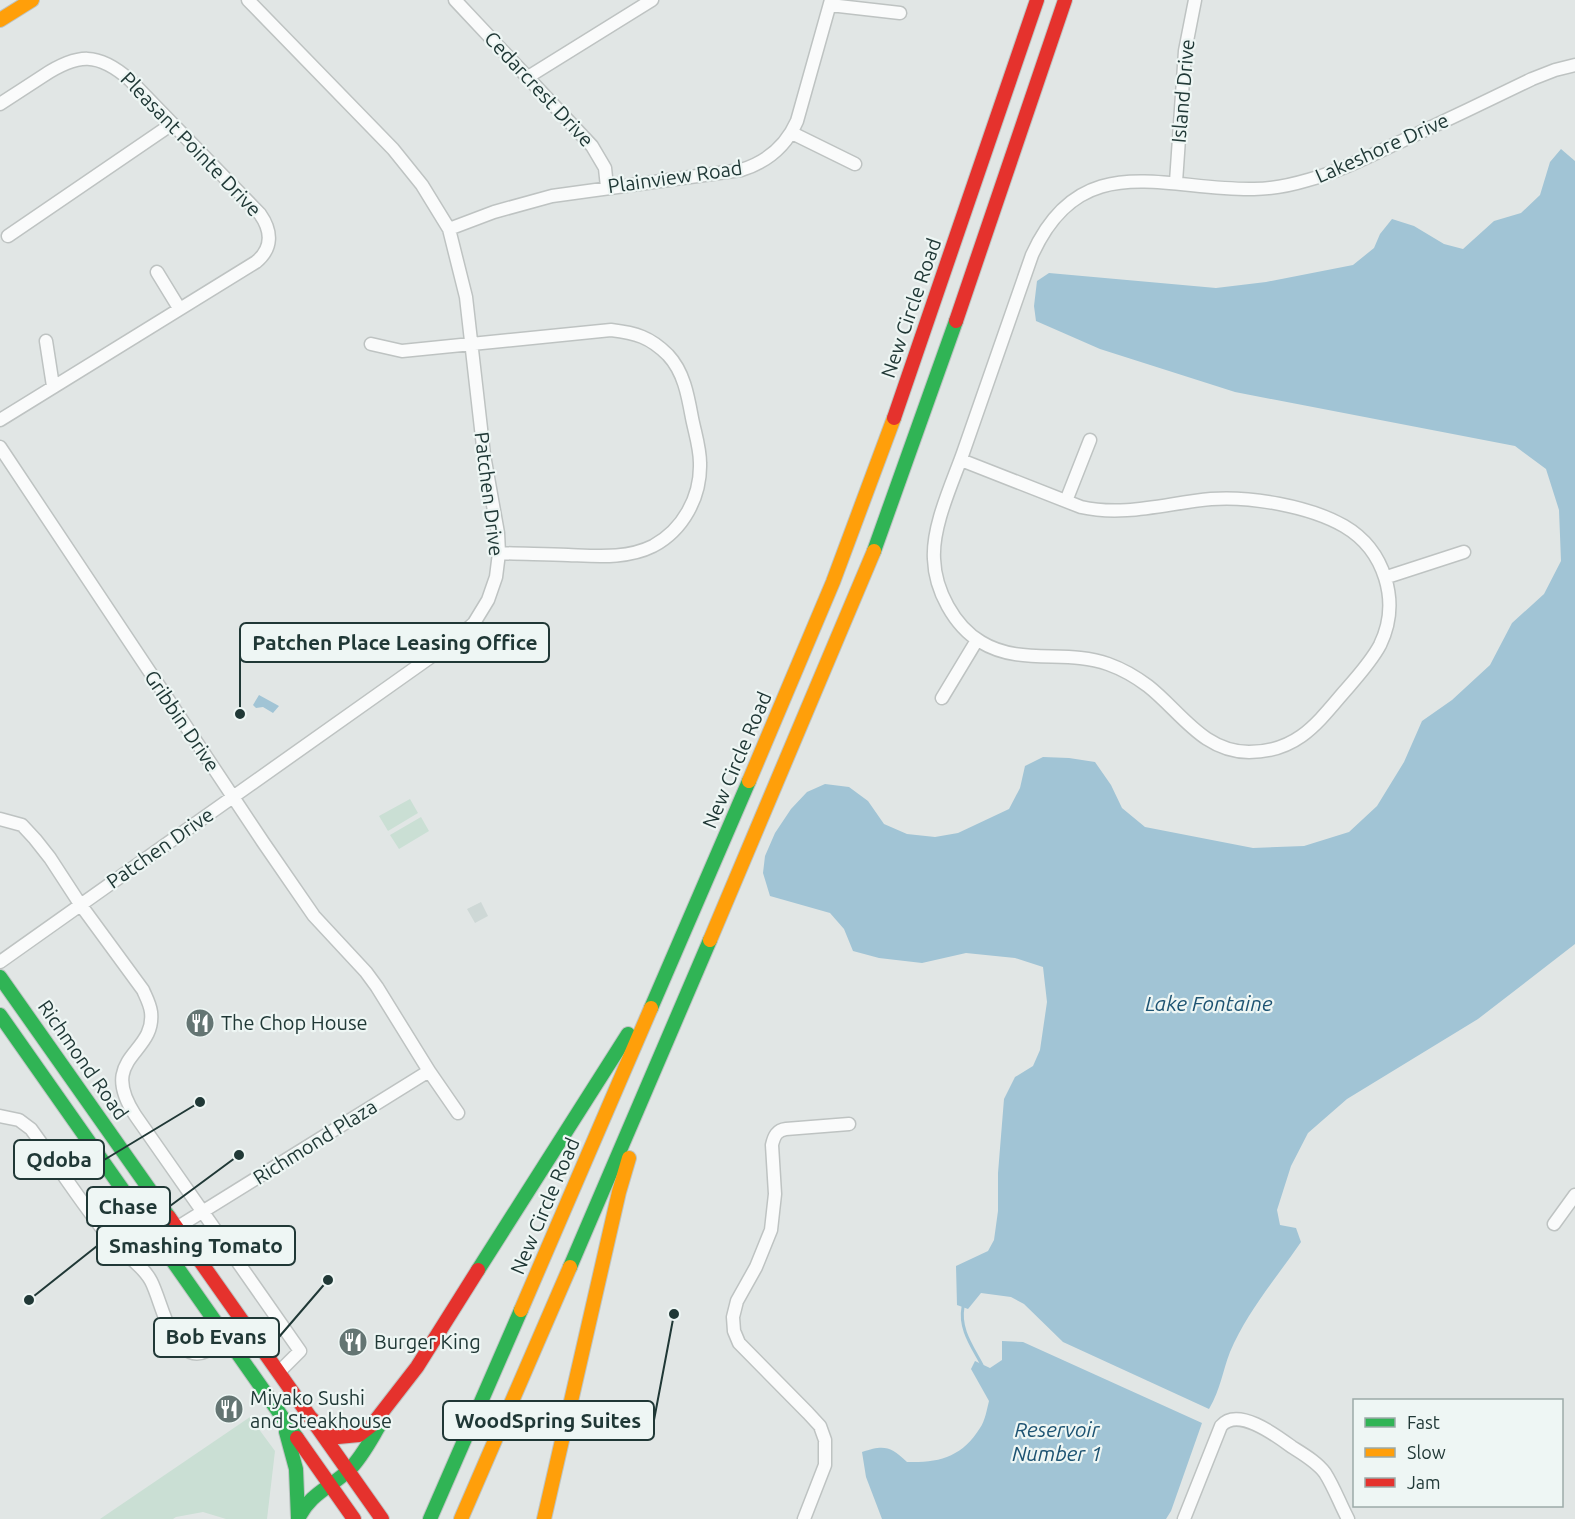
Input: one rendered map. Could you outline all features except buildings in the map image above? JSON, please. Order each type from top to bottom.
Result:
[{"type":"main road","points":[[0,20],[32,0]]},
{"type":"main road","name":"New Circle Road","points":[[430,1519],[788,691],[872,481],[1037,0]]},
{"type":"main road","points":[[461,1519],[878,544],[927,407],[1065,0]]},
{"type":"main road","points":[[298,1519],[302,1508],[312,1496],[331,1486],[355,1464],[633,1027],[687,928]]},
{"type":"main road","points":[[544,1519],[620,1192],[644,1115],[704,953]]},
{"type":"main road","name":"Richmond Road","points":[[0,977],[382,1519]]},
{"type":"main road","points":[[0,1015],[354,1519]]},
{"type":"main road","points":[[308,1415],[332,1436],[359,1435],[372,1425],[410,1376]]},
{"type":"main road","points":[[278,1411],[295,1463],[299,1504],[298,1519]]},
{"type":"street","name":"Patchen Drive","points":[[0,962],[466,631],[488,600],[496,577],[500,554],[484,455],[462,279],[449,229],[422,184],[393,149],[248,0]]},
{"type":"street","name":"Cedarcrest Drive","points":[[455,0],[592,146],[605,168],[607,187]]},
{"type":"street","points":[[528,76],[652,0]]},
{"type":"street","name":"Island Drive","points":[[1176,182],[1184,59],[1195,0]]},
{"type":"street","name":"Plainview Road","points":[[449,229],[516,205],[552,196],[741,170],[768,158],[792,133],[801,111],[830,2]]},
{"type":"street","points":[[830,2],[900,14]]},
{"type":"street","name":"Pleasant Pointe Drive","points":[[0,104],[69,61],[93,58],[117,68],[260,214],[268,228],[269,239],[264,256],[256,262],[0,420]]},
{"type":"street","name":"Lakeshore Drive","points":[[961,460],[1094,510],[1134,510],[1228,498],[1278,504],[1317,514],[1347,528],[1369,548],[1387,577],[1389,612],[1384,636],[1374,655],[1317,724],[1304,735],[1290,744],[1262,751],[1232,750],[1211,742],[1185,722],[1150,687],[1128,672],[1109,664],[1080,658],[1014,655],[991,648],[966,630],[945,599],[936,573],[934,558],[938,526],[1032,255],[1049,225],[1070,204],[1081,196],[1103,187],[1139,180],[1254,189],[1308,180],[1358,162],[1555,70],[1575,65]]},
{"type":"street","points":[[8,236],[172,124]]},
{"type":"street","points":[[792,133],[855,164]]},
{"type":"street","points":[[157,272],[179,308]]},
{"type":"street","points":[[371,344],[402,351],[611,330],[635,333],[649,340],[670,357],[682,377],[687,392],[700,459],[698,487],[693,502],[686,517],[676,529],[653,546],[627,555],[500,554]]},
{"type":"street","points":[[46,341],[53,386]]},
{"type":"street","points":[[1066,501],[1090,440]]},
{"type":"street","name":"Gribbin Drive","points":[[0,447],[232,797],[314,916],[377,987],[429,1071]]},
{"type":"street","points":[[1387,577],[1464,552]]},
{"type":"street","points":[[942,698],[977,640]]},
{"type":"street","points":[[0,819],[22,825],[29,831],[143,990],[149,1003],[151,1023],[147,1035],[130,1057],[123,1073],[123,1095],[300,1352],[279,1372]]},
{"type":"street","points":[[429,1071],[458,1113]]},
{"type":"street","name":"Richmond Plaza","points":[[158,1240],[429,1071]]},
{"type":"street","points":[[0,1116],[19,1120],[31,1129],[113,1241],[147,1274],[158,1295],[168,1325],[185,1349],[200,1354],[226,1336]]},
{"type":"street","points":[[804,1519],[825,1465],[825,1440],[820,1426],[744,1351],[734,1331],[733,1317],[737,1301],[756,1267],[771,1230],[775,1194],[771,1144],[777,1132],[786,1128],[849,1124]]},
{"type":"street","points":[[58,1166],[92,1146]]},
{"type":"street","points":[[1554,1224],[1575,1195]]},
{"type":"street","points":[[1184,1519],[1221,1426],[1228,1420],[1239,1420],[1268,1431],[1319,1467],[1333,1488],[1348,1519]]},
{"type":"shaded area","points":[[481,902],[488,916],[475,923],[467,909]]},
{"type":"green space","points":[[410,799],[418,813],[388,831],[379,816]]},
{"type":"green space","points":[[421,817],[429,831],[399,849],[390,835]]},
{"type":"green space","points":[[250,1417],[275,1451],[267,1519],[226,1519],[203,1512],[173,1519],[100,1519]]},
{"type":"water","name":"Lake Fontaine","points":[[1561,149],[1575,161],[1575,944],[1478,1019],[1347,1099],[1308,1133],[1291,1166],[1277,1210],[1280,1225],[1296,1228],[1301,1242],[1237,1337],[1209,1409],[1063,1342],[1024,1304],[1011,1297],[981,1293],[968,1309],[957,1305],[956,1266],[988,1251],[994,1240],[998,1211],[998,1173],[1004,1099],[1015,1077],[1033,1066],[1040,1050],[1047,1002],[1043,967],[1015,958],[966,953],[922,963],[879,958],[853,951],[844,929],[830,913],[770,896],[763,873],[765,856],[775,833],[791,809],[807,792],[825,784],[849,787],[868,801],[884,824],[907,834],[935,837],[958,833],[1009,809],[1020,788],[1025,766],[1043,757],[1095,762],[1111,785],[1122,808],[1145,827],[1253,848],[1304,846],[1349,832],[1377,806],[1404,762],[1422,721],[1452,700],[1490,665],[1512,623],[1544,594],[1561,561],[1559,510],[1546,469],[1515,446],[1235,392],[1100,349],[1036,321],[1034,306],[1037,281],[1049,273],[1216,288],[1266,282],[1353,265],[1374,248],[1380,234],[1392,219],[1414,226],[1444,244],[1463,249],[1494,221],[1521,213],[1540,195],[1550,162]]},
{"type":"water","points":[[259,695],[279,706],[273,713],[263,707],[256,708],[253,705]]},
{"type":"water","name":"Reservoir Number 1","points":[[1002,1341],[1023,1342],[1202,1423],[1171,1511],[1166,1519],[882,1519],[866,1477],[862,1452],[886,1448],[907,1462],[919,1462],[949,1456],[966,1446],[982,1425],[989,1401],[971,1369],[975,1361],[990,1368],[1002,1360]]},
{"type":"waterway","points":[[963,1307],[965,1330],[982,1365]]},
{"type":"traffic: fast","points":[[874,551],[956,321]]},
{"type":"traffic: fast","points":[[651,1008],[749,781]]},
{"type":"traffic: fast","points":[[570,1267],[710,940]]},
{"type":"traffic: fast","points":[[0,977],[169,1217]]},
{"type":"traffic: fast","points":[[0,1015],[297,1438]]},
{"type":"traffic: fast","points":[[478,1270],[628,1034]]},
{"type":"traffic: fast","points":[[430,1519],[521,1310]]},
{"type":"traffic: fast","points":[[298,1519],[314,1497],[354,1465],[379,1426]]},
{"type":"traffic: fast","points":[[286,1432],[296,1469],[298,1518]]},
{"type":"traffic: slow","points":[[0,20],[32,0]]},
{"type":"traffic: slow","points":[[749,781],[833,582],[894,418]]},
{"type":"traffic: slow","points":[[710,940],[874,551]]},
{"type":"traffic: slow","points":[[521,1310],[651,1008]]},
{"type":"traffic: slow","points":[[544,1519],[619,1192],[629,1158]]},
{"type":"traffic: slow","points":[[461,1519],[570,1267]]},
{"type":"traffic: jam","points":[[894,418],[1037,0]]},
{"type":"traffic: jam","points":[[956,321],[1065,0]]},
{"type":"traffic: jam","points":[[169,1217],[382,1519]]},
{"type":"traffic: jam","points":[[308,1415],[326,1433],[338,1437],[359,1435],[372,1425],[417,1367],[478,1270]]},
{"type":"traffic: jam","points":[[297,1438],[354,1519]]},
{"type":"place","name":"Patchen Place Leasing Office","points":[[240,714]]},
{"type":"place","name":"The Chop House","points":[[200,1023]]},
{"type":"place","name":"Qdoba","points":[[200,1102]]},
{"type":"place","name":"Chase","points":[[239,1155]]},
{"type":"place","name":"Bob Evans","points":[[328,1280]]},
{"type":"place","name":"Smashing Tomato","points":[[29,1300]]},
{"type":"place","name":"WoodSpring Suites","points":[[674,1314]]},
{"type":"place","name":"Burger King","points":[[353,1342]]},
{"type":"place","name":"Miyako Sushi and Steakhouse","points":[[229,1409]]}]
